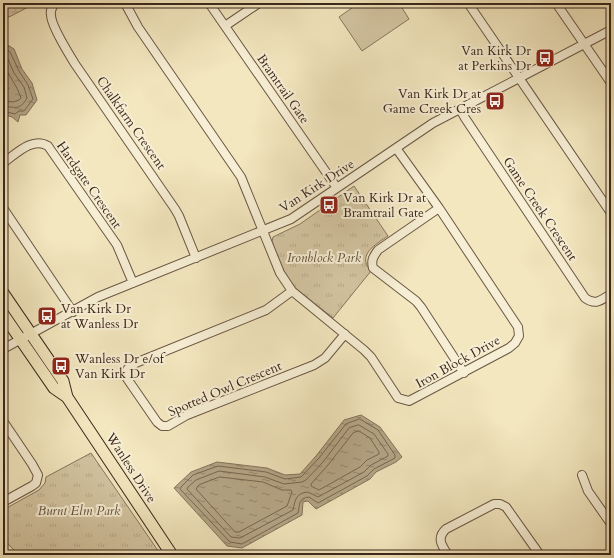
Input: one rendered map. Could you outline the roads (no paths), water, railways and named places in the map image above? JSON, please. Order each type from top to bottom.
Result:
[{"type":"main road","name":"Wanless Drive","points":[[3,293],[63,381],[66,397]]},
{"type":"main road","name":"Wanless Drive","points":[[3,314],[54,388],[66,397],[172,555]]},
{"type":"street","name":"Chalkfarm Crescent","points":[[55,3],[51,11],[51,19],[65,46],[175,209],[196,258]]},
{"type":"street","points":[[125,3],[138,27],[241,177],[263,231]]},
{"type":"street","name":"Bramtrail Gate","points":[[209,3],[337,188]]},
{"type":"street","points":[[225,26],[259,3]]},
{"type":"street","points":[[468,3],[611,213]]},
{"type":"street","points":[[556,3],[611,83]]},
{"type":"street","name":"Van Kirk Drive","points":[[3,349],[98,297],[291,219],[433,123],[611,30]]},
{"type":"street","name":"Game Creek Crescent","points":[[460,109],[585,298],[590,302],[596,302],[611,294]]},
{"type":"street","name":"Hardgate Crescent","points":[[3,163],[34,143],[42,143],[48,146],[117,245],[133,283]]},
{"type":"street","name":"Iron Block Drive","points":[[263,231],[280,272],[292,291],[364,350],[371,357],[394,393],[401,400],[413,400],[510,348],[519,336],[518,327],[396,148]]},
{"type":"street","points":[[3,208],[73,312]]},
{"type":"street","points":[[438,208],[378,250],[373,256],[373,268],[416,301],[464,373]]},
{"type":"street","name":"Spotted Owl Crescent","points":[[292,291],[266,310],[128,367],[126,377],[157,422],[162,426],[168,426],[188,415],[314,365],[325,358],[345,334]]},
{"type":"street","points":[[3,423],[38,475],[36,483],[3,502]]},
{"type":"street","points":[[582,475],[588,491],[611,524]]},
{"type":"street","points":[[448,555],[441,543],[440,538],[446,529],[494,504],[500,504],[506,507],[540,555]]},
{"type":"water","points":[[3,42],[14,49],[22,69],[32,83],[37,100],[26,115],[20,115],[18,122],[12,117],[3,114]]},
{"type":"water","points":[[361,415],[380,427],[402,457],[396,462],[376,472],[370,479],[316,509],[308,501],[303,502],[302,515],[242,548],[227,546],[174,488],[191,472],[217,462],[267,468],[285,475],[300,474],[344,420]]},
{"type":"place","name":"Van Kirk Dr at Perkins Dr","points":[[545,58]]},
{"type":"place","name":"Van Kirk Dr at Game Creek Cres","points":[[495,101]]},
{"type":"place","name":"Van Kirk Dr at Bramtrail Gate","points":[[329,205]]},
{"type":"place","name":"Van Kirk Dr at Wanless Dr","points":[[47,316]]},
{"type":"place","name":"Wanless Dr e/of Van Kirk Dr","points":[[61,366]]},
{"type":"park label","name":"Ironblock Park","points":[[324,258]]},
{"type":"park label","name":"Burnt Elm Park","points":[[79,511]]}]
